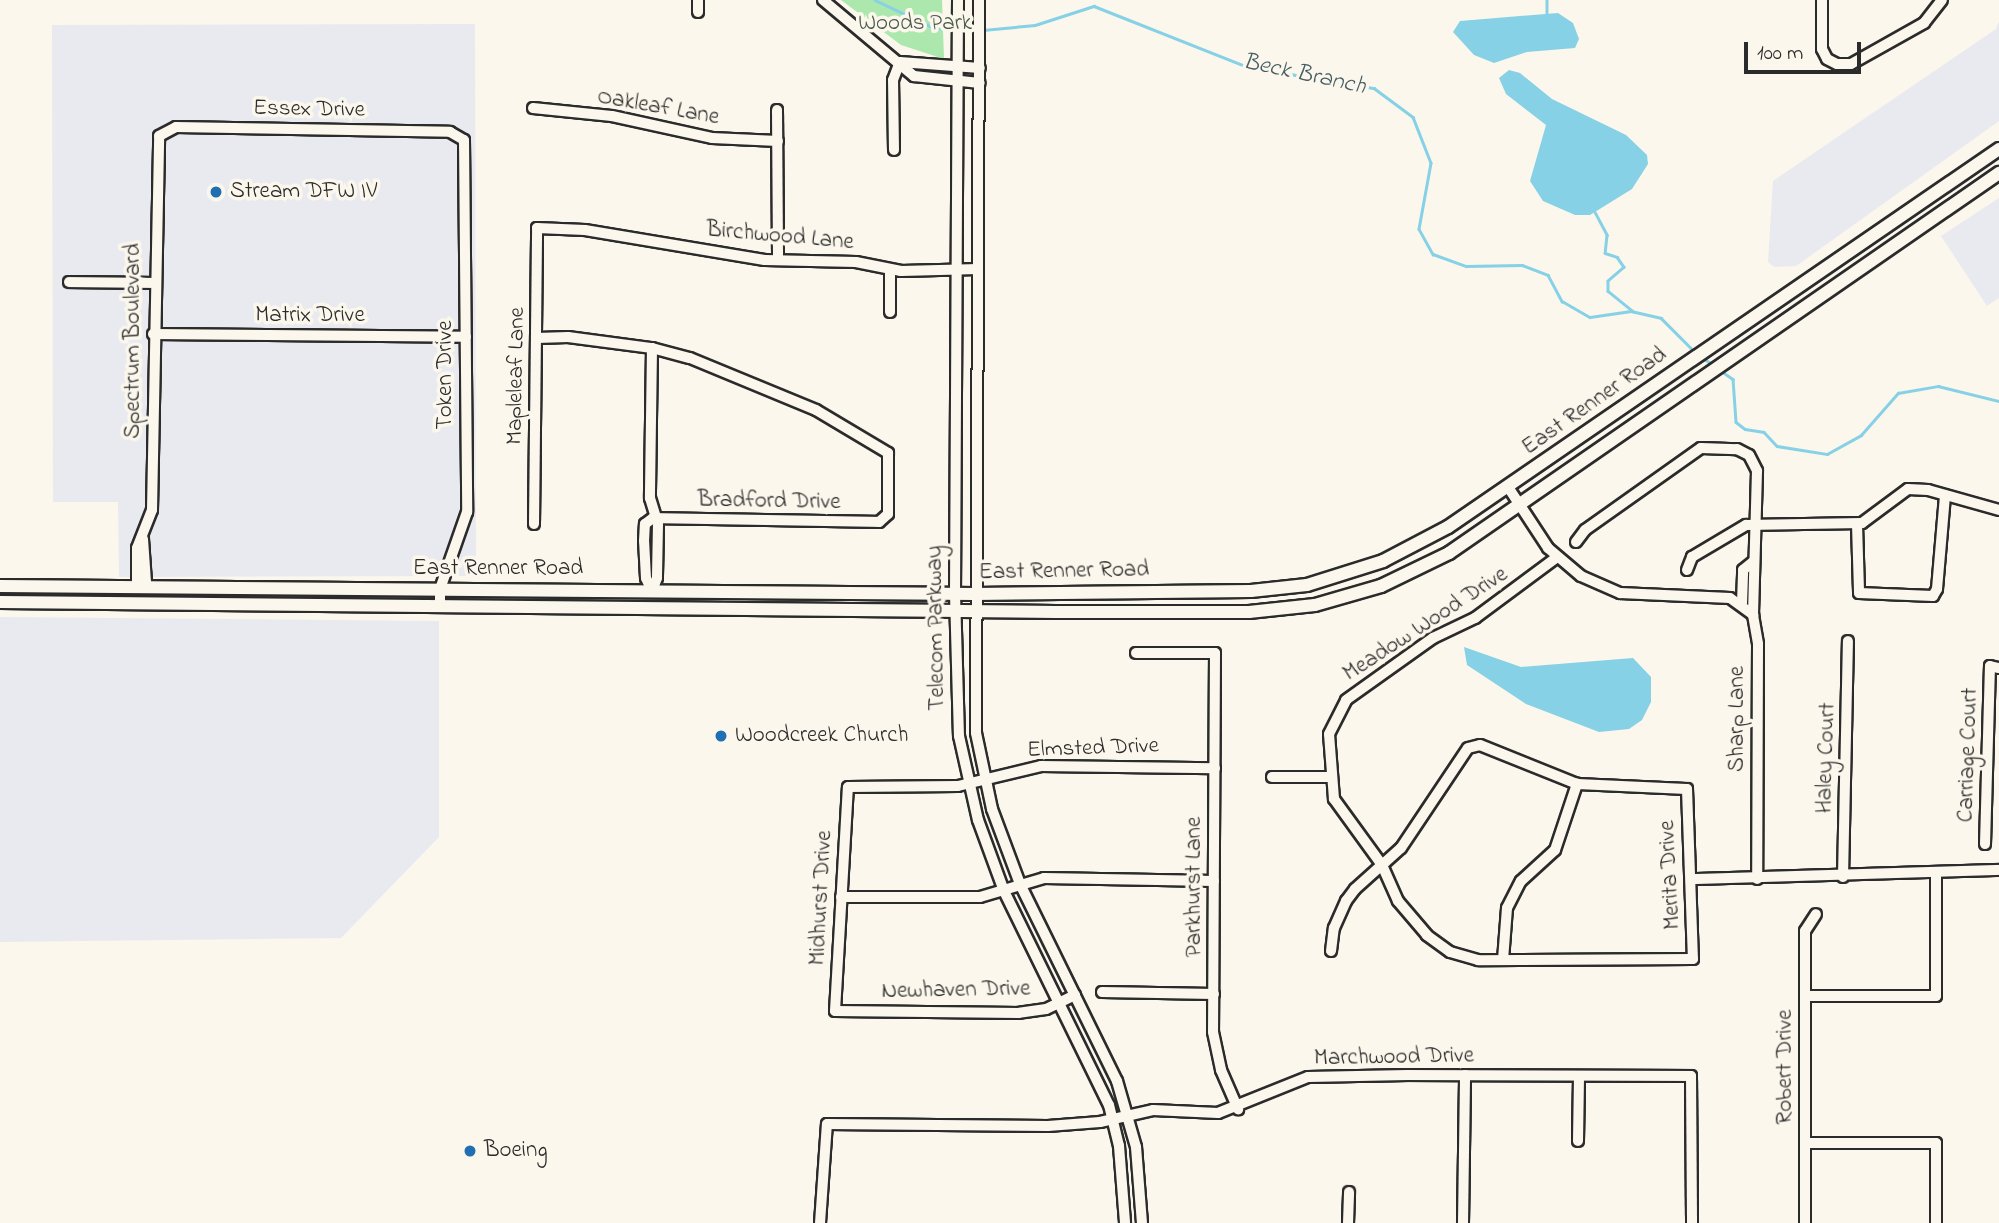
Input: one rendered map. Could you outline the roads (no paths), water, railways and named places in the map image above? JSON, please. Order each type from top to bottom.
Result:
[{"type":"main road","name":"East Renner Road","points":[[0,586],[975,594],[1251,591],[1307,585],[1415,547],[1508,487],[1716,343],[1762,315],[1999,149]]},
{"type":"main road","points":[[1982,161],[1996,175]]},
{"type":"main road","name":"East Renner Road","points":[[0,602],[1249,612],[1315,605],[1414,572],[1520,506],[1996,175]]},
{"type":"main road","points":[[1762,315],[1773,332]]},
{"type":"main road","points":[[141,587],[142,604]]},
{"type":"main road","points":[[652,591],[652,607]]},
{"type":"street","points":[[698,0],[698,12]]},
{"type":"street","points":[[823,0],[922,78],[980,83]]},
{"type":"street","name":"Telecom Parkway","points":[[958,0],[956,705],[969,784],[1004,891],[1060,1002],[1113,1118],[1125,1223]]},
{"type":"street","points":[[1822,0],[1822,49],[1827,59],[1838,64],[1851,64],[1924,23],[1942,0]]},
{"type":"street","name":"Telecom Parkway","points":[[979,2],[976,733],[985,780],[1020,884],[1108,1061],[1128,1114],[1136,1147],[1142,1223]]},
{"type":"street","points":[[900,62],[980,68]]},
{"type":"street","points":[[894,150],[892,94],[900,62]]},
{"type":"street","points":[[922,78],[925,63]]},
{"type":"street","name":"Oakleaf Lane","points":[[533,108],[540,112],[612,116],[737,141],[778,141]]},
{"type":"street","points":[[777,110],[778,260]]},
{"type":"street","name":"Essex Drive","points":[[158,141],[164,132],[176,127],[450,132],[464,140]]},
{"type":"street","name":"Token Drive","points":[[440,606],[440,589],[467,512],[464,140]]},
{"type":"street","name":"Spectrum Boulevard","points":[[141,587],[146,582],[143,539],[152,510],[153,283],[158,141]]},
{"type":"street","name":"Birchwood Lane","points":[[537,228],[585,230],[778,260],[856,262],[890,270],[978,269]]},
{"type":"street","name":"Mapleleaf Lane","points":[[534,524],[537,228]]},
{"type":"street","points":[[890,270],[890,312]]},
{"type":"street","points":[[69,282],[153,283]]},
{"type":"street","name":"Matrix Drive","points":[[153,334],[466,337]]},
{"type":"street","points":[[537,338],[568,337],[652,348],[648,392],[653,518],[645,524],[644,541],[646,578],[652,591]]},
{"type":"street","name":"Bradford Drive","points":[[652,348],[722,369],[816,410],[881,446],[888,453],[888,514],[884,520],[653,518]]},
{"type":"street","points":[[1576,542],[1585,530],[1701,448],[1737,449],[1755,464],[1757,524],[1754,561],[1743,570],[1742,604]]},
{"type":"street","points":[[1508,487],[1557,557],[1581,576],[1620,593],[1730,598],[1742,604],[1753,615]]},
{"type":"street","points":[[1687,569],[1692,557],[1731,531],[1757,524],[1857,524],[1874,517],[1894,496],[1908,489],[1945,495],[1999,510]]},
{"type":"street","points":[[1857,524],[1859,593],[1935,594],[1945,495]]},
{"type":"street","name":"Meadow Wood Drive","points":[[1557,557],[1475,618],[1433,638],[1346,700],[1329,734],[1329,777],[1341,814],[1382,865],[1398,901],[1440,946],[1467,958],[1693,959]]},
{"type":"street","name":"Sharp Lane","points":[[1754,561],[1753,615],[1758,644],[1757,879]]},
{"type":"street","name":"Haley Court","points":[[1843,877],[1848,641]]},
{"type":"street","name":"Parkhurst Lane","points":[[1136,653],[1215,653],[1214,994],[1217,1054],[1238,1109]]},
{"type":"street","name":"Carriage Court","points":[[1985,844],[1995,667]]},
{"type":"street","points":[[1331,951],[1334,928],[1346,901],[1409,838],[1455,763],[1475,746],[1577,784],[1555,850],[1521,881],[1507,908],[1503,960]]},
{"type":"street","name":"Elmsted Drive","points":[[848,786],[969,784],[1041,766],[1215,768]]},
{"type":"street","points":[[1272,777],[1329,777]]},
{"type":"street","name":"Merita Drive","points":[[1577,784],[1687,789],[1687,854],[1693,879],[1693,959]]},
{"type":"street","name":"Midhurst Drive","points":[[835,1011],[848,786]]},
{"type":"street","points":[[1693,879],[1843,877],[1999,870]]},
{"type":"street","points":[[1805,996],[1936,996],[1936,873]]},
{"type":"street","points":[[841,897],[981,897],[1020,884],[1070,877],[1214,881]]},
{"type":"street","name":"Robert Drive","points":[[1805,1223],[1805,931],[1815,914]]},
{"type":"street","points":[[1102,992],[1214,994]]},
{"type":"street","name":"Newhaven Drive","points":[[835,1011],[1019,1013],[1075,995]]},
{"type":"street","points":[[1463,1223],[1465,1075]]},
{"type":"street","name":"Marchwood Drive","points":[[820,1223],[827,1124],[1048,1126],[1166,1110],[1202,1114],[1238,1109],[1308,1077],[1465,1075],[1691,1076],[1692,1223]]},
{"type":"street","points":[[1578,1141],[1579,1076]]},
{"type":"street","points":[[1805,1143],[1936,1143],[1936,1223]]},
{"type":"street","points":[[1349,1192],[1349,1223]]},
{"type":"water","points":[[1558,13],[1573,23],[1579,39],[1575,48],[1527,52],[1494,63],[1474,55],[1453,32],[1460,21]]},
{"type":"water","points":[[1509,70],[1520,73],[1552,99],[1626,135],[1647,155],[1648,164],[1632,189],[1590,215],[1575,215],[1543,201],[1530,181],[1546,125],[1506,94],[1499,78]]},
{"type":"water","points":[[1464,647],[1521,667],[1633,658],[1651,677],[1651,702],[1642,720],[1629,729],[1599,732],[1526,704],[1467,665]]},
{"type":"waterway","name":"Beck Branch","points":[[875,0],[934,28],[956,29]]},
{"type":"waterway","points":[[1547,0],[1547,14]]},
{"type":"waterway","name":"Beck Branch","points":[[983,30],[1035,25],[1094,6],[1248,67],[1374,88],[1413,117],[1431,163],[1419,229],[1433,254],[1466,266],[1522,265],[1548,275],[1562,301],[1590,317],[1631,311],[1661,318],[1695,352]]},
{"type":"waterway","name":"Beck Branch","points":[[962,29],[977,30]]},
{"type":"waterway","points":[[1595,212],[1607,235],[1605,253],[1617,257],[1624,267],[1608,281],[1608,291],[1633,311]]},
{"type":"waterway","name":"Beck Branch","points":[[1703,358],[1715,366]]},
{"type":"waterway","name":"Beck Branch","points":[[1720,370],[1733,379],[1736,422],[1745,429],[1764,432],[1777,446],[1827,454],[1861,435],[1898,393],[1938,386],[1999,401]]},
{"type":"place","name":"Stream DFW IV","points":[[216,192]]},
{"type":"place","name":"Woodcreek Church","points":[[721,736]]},
{"type":"place","name":"Boeing","points":[[470,1151]]},
{"type":"park label","name":"Woods Park","points":[[915,24]]}]
